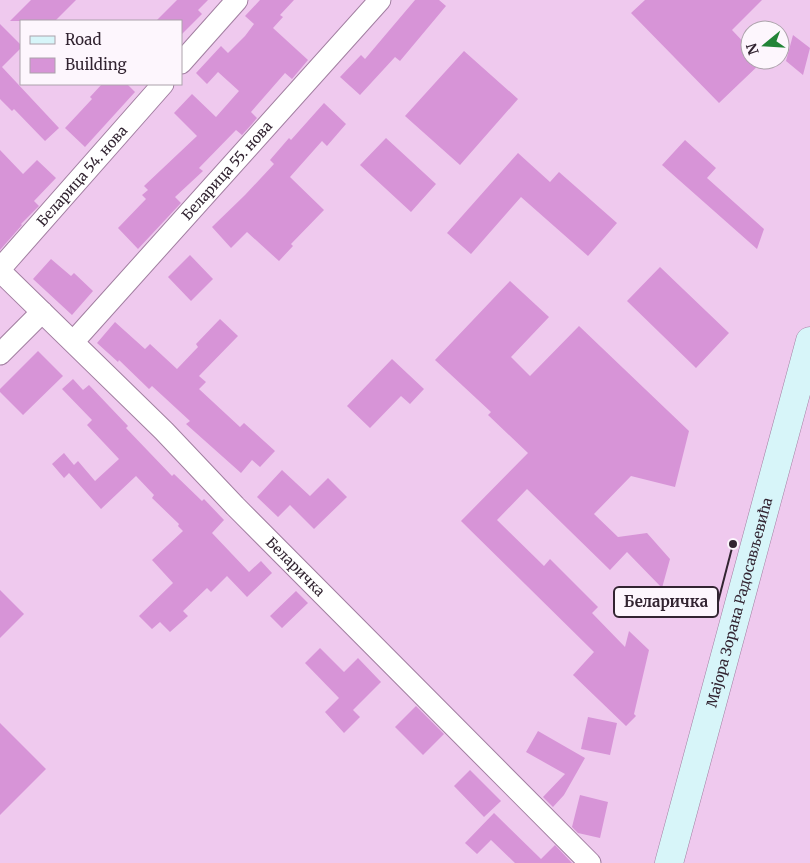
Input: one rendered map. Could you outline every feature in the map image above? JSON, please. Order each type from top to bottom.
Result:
[{"type":"main road","name":"Мајора Зорана Радосављевића","points":[[670,863],[810,341]]},
{"type":"street","points":[[182,62],[237,0]]},
{"type":"street","name":"Беларица 55. нова","points":[[74,341],[380,0]]},
{"type":"street","name":"Беларица 54. нова","points":[[0,270],[162,85]]},
{"type":"street","name":"Беларичка","points":[[0,270],[74,341],[241,513],[590,863]]},
{"type":"street","points":[[0,354],[42,312]]},
{"type":"building","points":[[31,0],[76,0],[56,20],[10,21]]},
{"type":"building","points":[[177,0],[208,0],[198,10],[202,14],[182,34],[182,20],[157,20]]},
{"type":"building","points":[[260,0],[294,0],[280,15],[283,17],[273,28],[308,60],[292,79],[285,73],[251,112],[257,118],[252,124],[242,135],[236,130],[199,168],[203,171],[175,197],[181,203],[138,249],[118,228],[146,199],[142,195],[148,190],[144,186],[197,136],[174,113],[192,94],[216,117],[239,91],[218,72],[207,84],[196,73],[221,46],[228,53],[245,36],[254,24],[245,16]]},
{"type":"building","points":[[415,0],[439,0],[446,6],[400,61],[395,57],[360,95],[340,77],[361,55],[365,59]]},
{"type":"building","points":[[645,0],[762,0],[732,30],[740,38],[740,70],[754,70],[719,103],[631,13]]},
{"type":"building","points":[[0,24],[20,44],[20,49],[2,67],[59,128],[45,141],[14,109],[12,111],[0,99]]},
{"type":"building","points":[[793,35],[810,48],[803,75],[790,64],[790,46]]},
{"type":"building","points":[[464,51],[518,99],[460,165],[405,116]]},
{"type":"building","points":[[101,85],[128,85],[135,92],[85,147],[65,128],[92,99],[90,97]]},
{"type":"building","points":[[324,103],[346,124],[327,146],[322,141],[290,177],[324,210],[291,244],[293,246],[279,261],[247,232],[231,248],[212,227],[274,164],[270,160]]},
{"type":"building","points":[[386,138],[436,184],[411,212],[360,165]]},
{"type":"building","points":[[685,140],[716,168],[707,178],[764,229],[757,249],[662,165]]},
{"type":"building","points":[[0,150],[23,174],[37,160],[56,178],[34,201],[39,206],[21,224],[0,250]]},
{"type":"building","points":[[518,153],[550,182],[559,172],[617,223],[588,256],[521,197],[471,254],[447,233]]},
{"type":"building","points":[[190,255],[213,279],[191,301],[168,277]]},
{"type":"building","points":[[51,259],[71,276],[74,273],[93,291],[72,315],[33,279]]},
{"type":"building","points":[[660,267],[729,333],[696,368],[627,301]]},
{"type":"building","points":[[510,281],[549,317],[511,357],[530,376],[579,326],[689,431],[675,487],[631,476],[594,514],[618,537],[647,533],[670,559],[662,588],[627,552],[610,570],[527,489],[497,520],[544,566],[550,559],[598,607],[592,613],[625,647],[629,631],[649,650],[634,714],[636,716],[626,726],[573,675],[594,652],[461,521],[528,453],[488,415],[491,412],[435,360]]},
{"type":"building","points":[[220,319],[238,336],[199,376],[206,382],[199,389],[240,427],[244,423],[275,451],[260,467],[252,460],[241,473],[186,424],[190,421],[152,386],[149,389],[119,360],[118,362],[97,343],[115,322],[145,349],[150,344],[177,369],[198,347],[196,344]]},
{"type":"building","points":[[38,351],[63,376],[23,415],[0,392],[0,389]]},
{"type":"building","points":[[392,359],[424,389],[410,404],[401,396],[370,428],[347,406]]},
{"type":"building","points":[[73,379],[83,390],[89,385],[128,426],[126,428],[172,476],[174,474],[202,501],[204,499],[224,520],[212,533],[249,572],[261,561],[272,573],[247,597],[227,576],[211,592],[207,588],[183,611],[188,616],[170,632],[160,622],[152,629],[139,616],[173,583],[152,560],[183,531],[178,526],[179,524],[152,498],[154,495],[136,476],[101,509],[69,473],[64,478],[52,464],[64,453],[74,465],[78,461],[95,481],[119,459],[87,425],[92,420],[62,389]]},
{"type":"building","points":[[282,470],[310,496],[328,478],[347,497],[314,529],[290,505],[278,517],[257,497]]},
{"type":"building","points":[[0,590],[24,614],[0,638]]},
{"type":"building","points":[[296,591],[308,603],[282,628],[270,616]]},
{"type":"building","points":[[320,648],[344,672],[358,658],[381,682],[353,710],[360,717],[344,733],[325,712],[339,698],[305,663]]},
{"type":"building","points":[[416,706],[444,734],[423,755],[395,727]]},
{"type":"building","points":[[588,717],[617,723],[610,755],[581,749]]},
{"type":"building","points":[[0,723],[46,769],[0,815]]},
{"type":"building","points":[[538,731],[585,758],[564,795],[553,807],[543,797],[565,774],[526,752]]},
{"type":"building","points":[[470,770],[501,801],[484,817],[454,786]]},
{"type":"building","points":[[580,795],[608,802],[600,838],[578,833],[572,827]]},
{"type":"building","points":[[494,813],[541,859],[555,845],[572,863],[515,863],[491,840],[477,854],[465,843]]},
{"type":"place","name":"Беларичка","points":[[733,544]]}]
